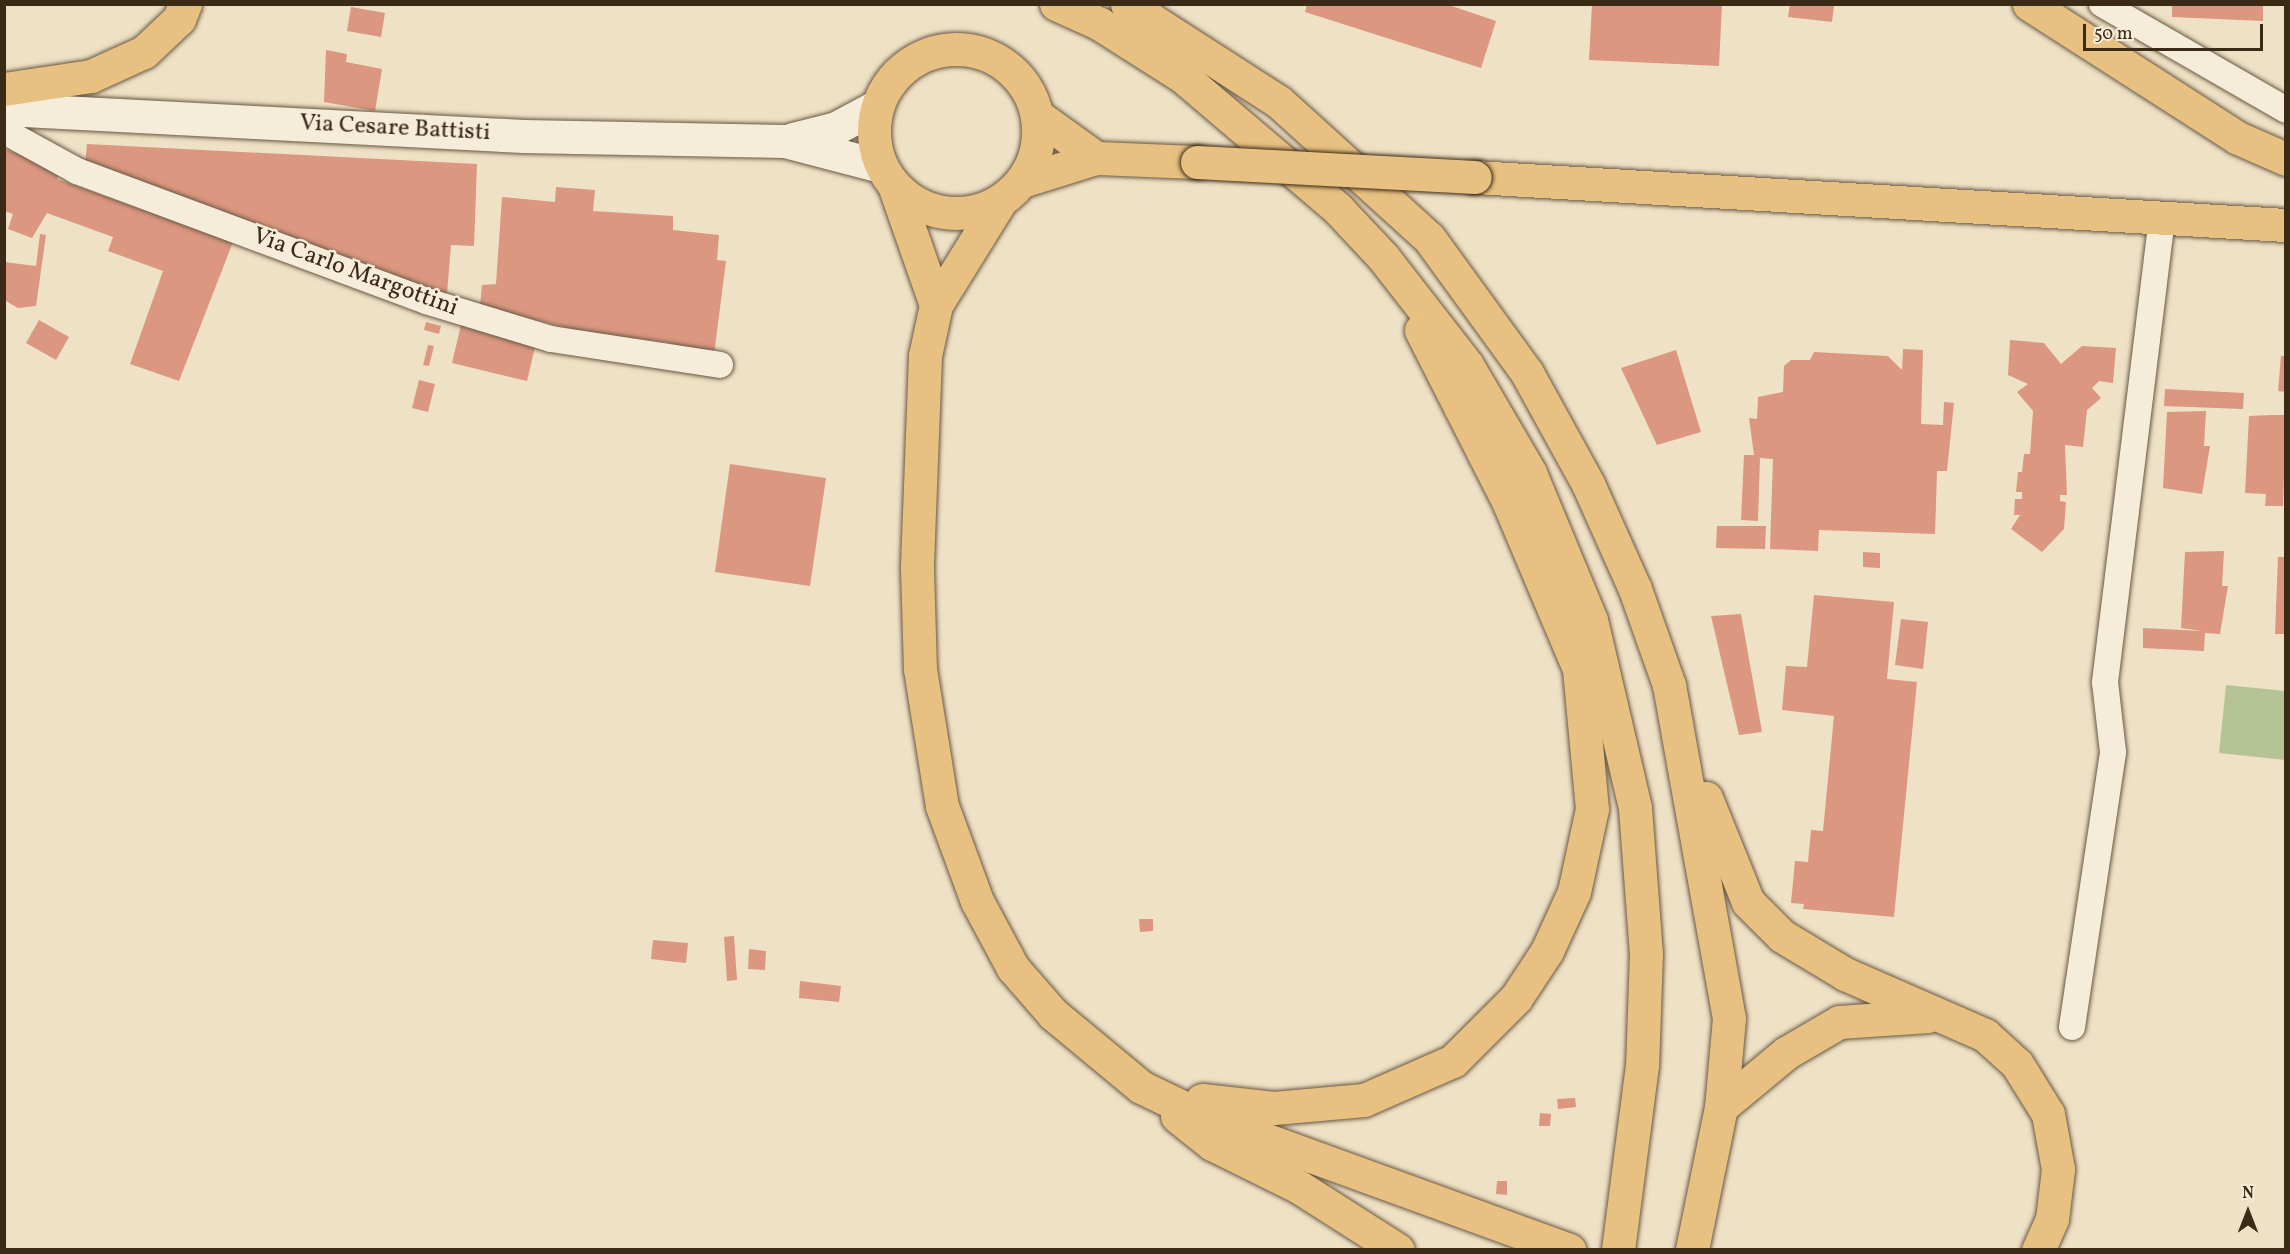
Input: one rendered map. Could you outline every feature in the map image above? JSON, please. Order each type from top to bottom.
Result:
[{"type":"main road","points":[[4,88],[91,76],[144,51],[179,19],[185,4]]},
{"type":"main road","points":[[1056,4],[1100,24],[1182,76],[1274,149],[1383,256],[1467,365],[1530,473],[1591,620],[1618,722],[1635,808],[1646,953],[1642,1065],[1618,1250]]},
{"type":"main road","points":[[1127,4],[1279,102],[1429,238],[1527,373],[1588,484],[1635,589],[1680,734],[1748,902],[1782,936],[1845,974],[1985,1035],[2017,1064],[2048,1114],[2058,1169],[2052,1219],[2038,1250]]},
{"type":"main road","points":[[2029,4],[2238,138],[2286,159]]},
{"type":"main road","points":[[936,305],[873,136],[877,106],[889,81],[909,62],[934,51],[961,48],[988,54],[1011,69],[1028,90],[1038,116],[1037,150],[936,305],[925,356],[917,569],[921,681],[942,806],[977,901],[1013,968],[1053,1014],[1212,1144],[1299,1187],[1398,1250]]},
{"type":"main road","name":"Via Cesare Battisti","points":[[4,109],[523,136],[785,141],[836,128],[877,106]]},
{"type":"main road","points":[[1038,116],[1096,158]]},
{"type":"main road","name":"Via Cesare Battisti","points":[[785,141],[888,177]]},
{"type":"main road","points":[[888,177],[918,205],[946,213],[975,212],[1012,191],[1096,158],[1475,177],[2286,225]]},
{"type":"main road","points":[[1141,1087],[1235,1108],[1274,1108],[1364,1100],[1443,1065],[1516,998],[1547,951],[1574,892],[1592,809],[1579,669],[1509,503],[1383,256]]},
{"type":"main road","points":[[1680,734],[1729,1018],[1720,1107],[1692,1250]]},
{"type":"main road","points":[[1720,1107],[1786,1053],[1839,1022],[1945,1016]]},
{"type":"main road","points":[[1141,1087],[1201,1116],[1569,1250]]},
{"type":"street","points":[[2102,4],[2286,110]]},
{"type":"street","name":"Via Carlo Margottini","points":[[4,131],[77,171],[426,302],[551,339],[720,365]]},
{"type":"street","points":[[2072,1027],[2114,752],[2105,682],[2162,216]]},
{"type":"green space","points":[[2226,685],[2285,691],[2285,760],[2219,753]]},
{"type":"building","points":[[1307,4],[1446,4],[1496,21],[1481,68],[1305,12]]},
{"type":"building","points":[[1592,4],[1722,4],[1719,66],[1589,60]]},
{"type":"building","points":[[1790,4],[1834,6],[1832,22],[1788,17]]},
{"type":"building","points":[[2172,4],[2263,4],[2263,21],[2172,17]]},
{"type":"building","points":[[351,7],[385,13],[381,37],[347,31]]},
{"type":"building","points":[[326,50],[347,54],[346,62],[382,69],[375,111],[324,102]]},
{"type":"building","points":[[87,144],[477,164],[474,246],[451,245],[447,294],[85,167]]},
{"type":"building","points":[[4,149],[60,169],[57,179],[233,242],[179,381],[130,364],[163,271],[108,251],[113,237],[47,213],[32,238],[8,229],[13,214],[4,211]]},
{"type":"building","points":[[556,187],[595,190],[593,211],[673,216],[673,230],[719,235],[717,260],[726,261],[714,355],[665,342],[583,332],[480,306],[482,285],[496,284],[502,197],[555,202]]},
{"type":"building","points":[[40,234],[46,235],[36,306],[18,308],[6,301],[4,262],[36,266]]},
{"type":"building","points":[[39,320],[69,337],[56,360],[26,343]]},
{"type":"building","points":[[426,322],[441,326],[439,334],[424,330]]},
{"type":"building","points":[[461,325],[536,343],[527,381],[452,363]]},
{"type":"building","points":[[2010,340],[2044,343],[2061,364],[2082,346],[2116,348],[2113,383],[2099,381],[2092,388],[2101,398],[2087,410],[2083,447],[2065,445],[2067,495],[2060,495],[2060,501],[2066,502],[2064,529],[2042,552],[2011,529],[2020,515],[2014,515],[2015,499],[2022,499],[2022,492],[2016,492],[2018,472],[2022,472],[2024,454],[2030,454],[2033,411],[2017,392],[2028,384],[2008,375]]},
{"type":"building","points":[[428,345],[434,346],[429,366],[423,365]]},
{"type":"building","points":[[1903,349],[1923,350],[1921,424],[1943,425],[1944,402],[1954,403],[1947,471],[1937,471],[1935,534],[1819,530],[1818,551],[1770,549],[1773,459],[1760,458],[1758,521],[1741,520],[1744,455],[1754,455],[1749,418],[1757,419],[1758,397],[1783,392],[1784,366],[1791,360],[1810,360],[1814,352],[1888,356],[1902,370]]},
{"type":"building","points":[[1676,350],[1701,432],[1657,445],[1621,368]]},
{"type":"building","points":[[2281,356],[2286,356],[2286,392],[2278,391]]},
{"type":"building","points":[[419,380],[435,384],[428,412],[412,408]]},
{"type":"building","points":[[2165,389],[2244,393],[2243,409],[2164,406]]},
{"type":"building","points":[[2206,411],[2204,446],[2210,446],[2202,494],[2163,488],[2167,412]]},
{"type":"building","points":[[2286,415],[2283,506],[2265,506],[2266,494],[2245,493],[2249,416]]},
{"type":"building","points":[[730,464],[826,478],[810,586],[715,572]]},
{"type":"building","points":[[1717,526],[1766,526],[1765,549],[1716,548]]},
{"type":"building","points":[[2224,551],[2222,586],[2228,586],[2220,634],[2205,633],[2204,651],[2143,648],[2143,628],[2202,631],[2181,628],[2185,552]]},
{"type":"building","points":[[1863,552],[1880,553],[1880,568],[1863,567]]},
{"type":"building","points":[[2278,557],[2286,557],[2286,634],[2275,634]]},
{"type":"building","points":[[1814,595],[1894,602],[1887,679],[1917,682],[1894,917],[1803,909],[1804,904],[1791,903],[1795,861],[1808,862],[1811,830],[1823,831],[1834,716],[1782,710],[1786,666],[1807,667]]},
{"type":"building","points":[[1741,614],[1762,732],[1739,735],[1711,616]]},
{"type":"building","points":[[1901,619],[1928,622],[1923,669],[1895,665]]},
{"type":"building","points":[[1139,919],[1153,919],[1153,931],[1140,932]]},
{"type":"building","points":[[734,936],[737,980],[727,981],[724,937]]},
{"type":"building","points":[[653,940],[688,943],[686,963],[651,959]]},
{"type":"building","points":[[749,949],[766,951],[765,970],[748,969]]},
{"type":"building","points":[[800,981],[841,986],[839,1002],[799,998]]},
{"type":"building","points":[[1575,1098],[1576,1107],[1558,1109],[1557,1099]]},
{"type":"building","points":[[1540,1113],[1551,1114],[1550,1126],[1539,1126]]},
{"type":"building","points":[[1497,1181],[1507,1181],[1507,1195],[1496,1194]]}]
